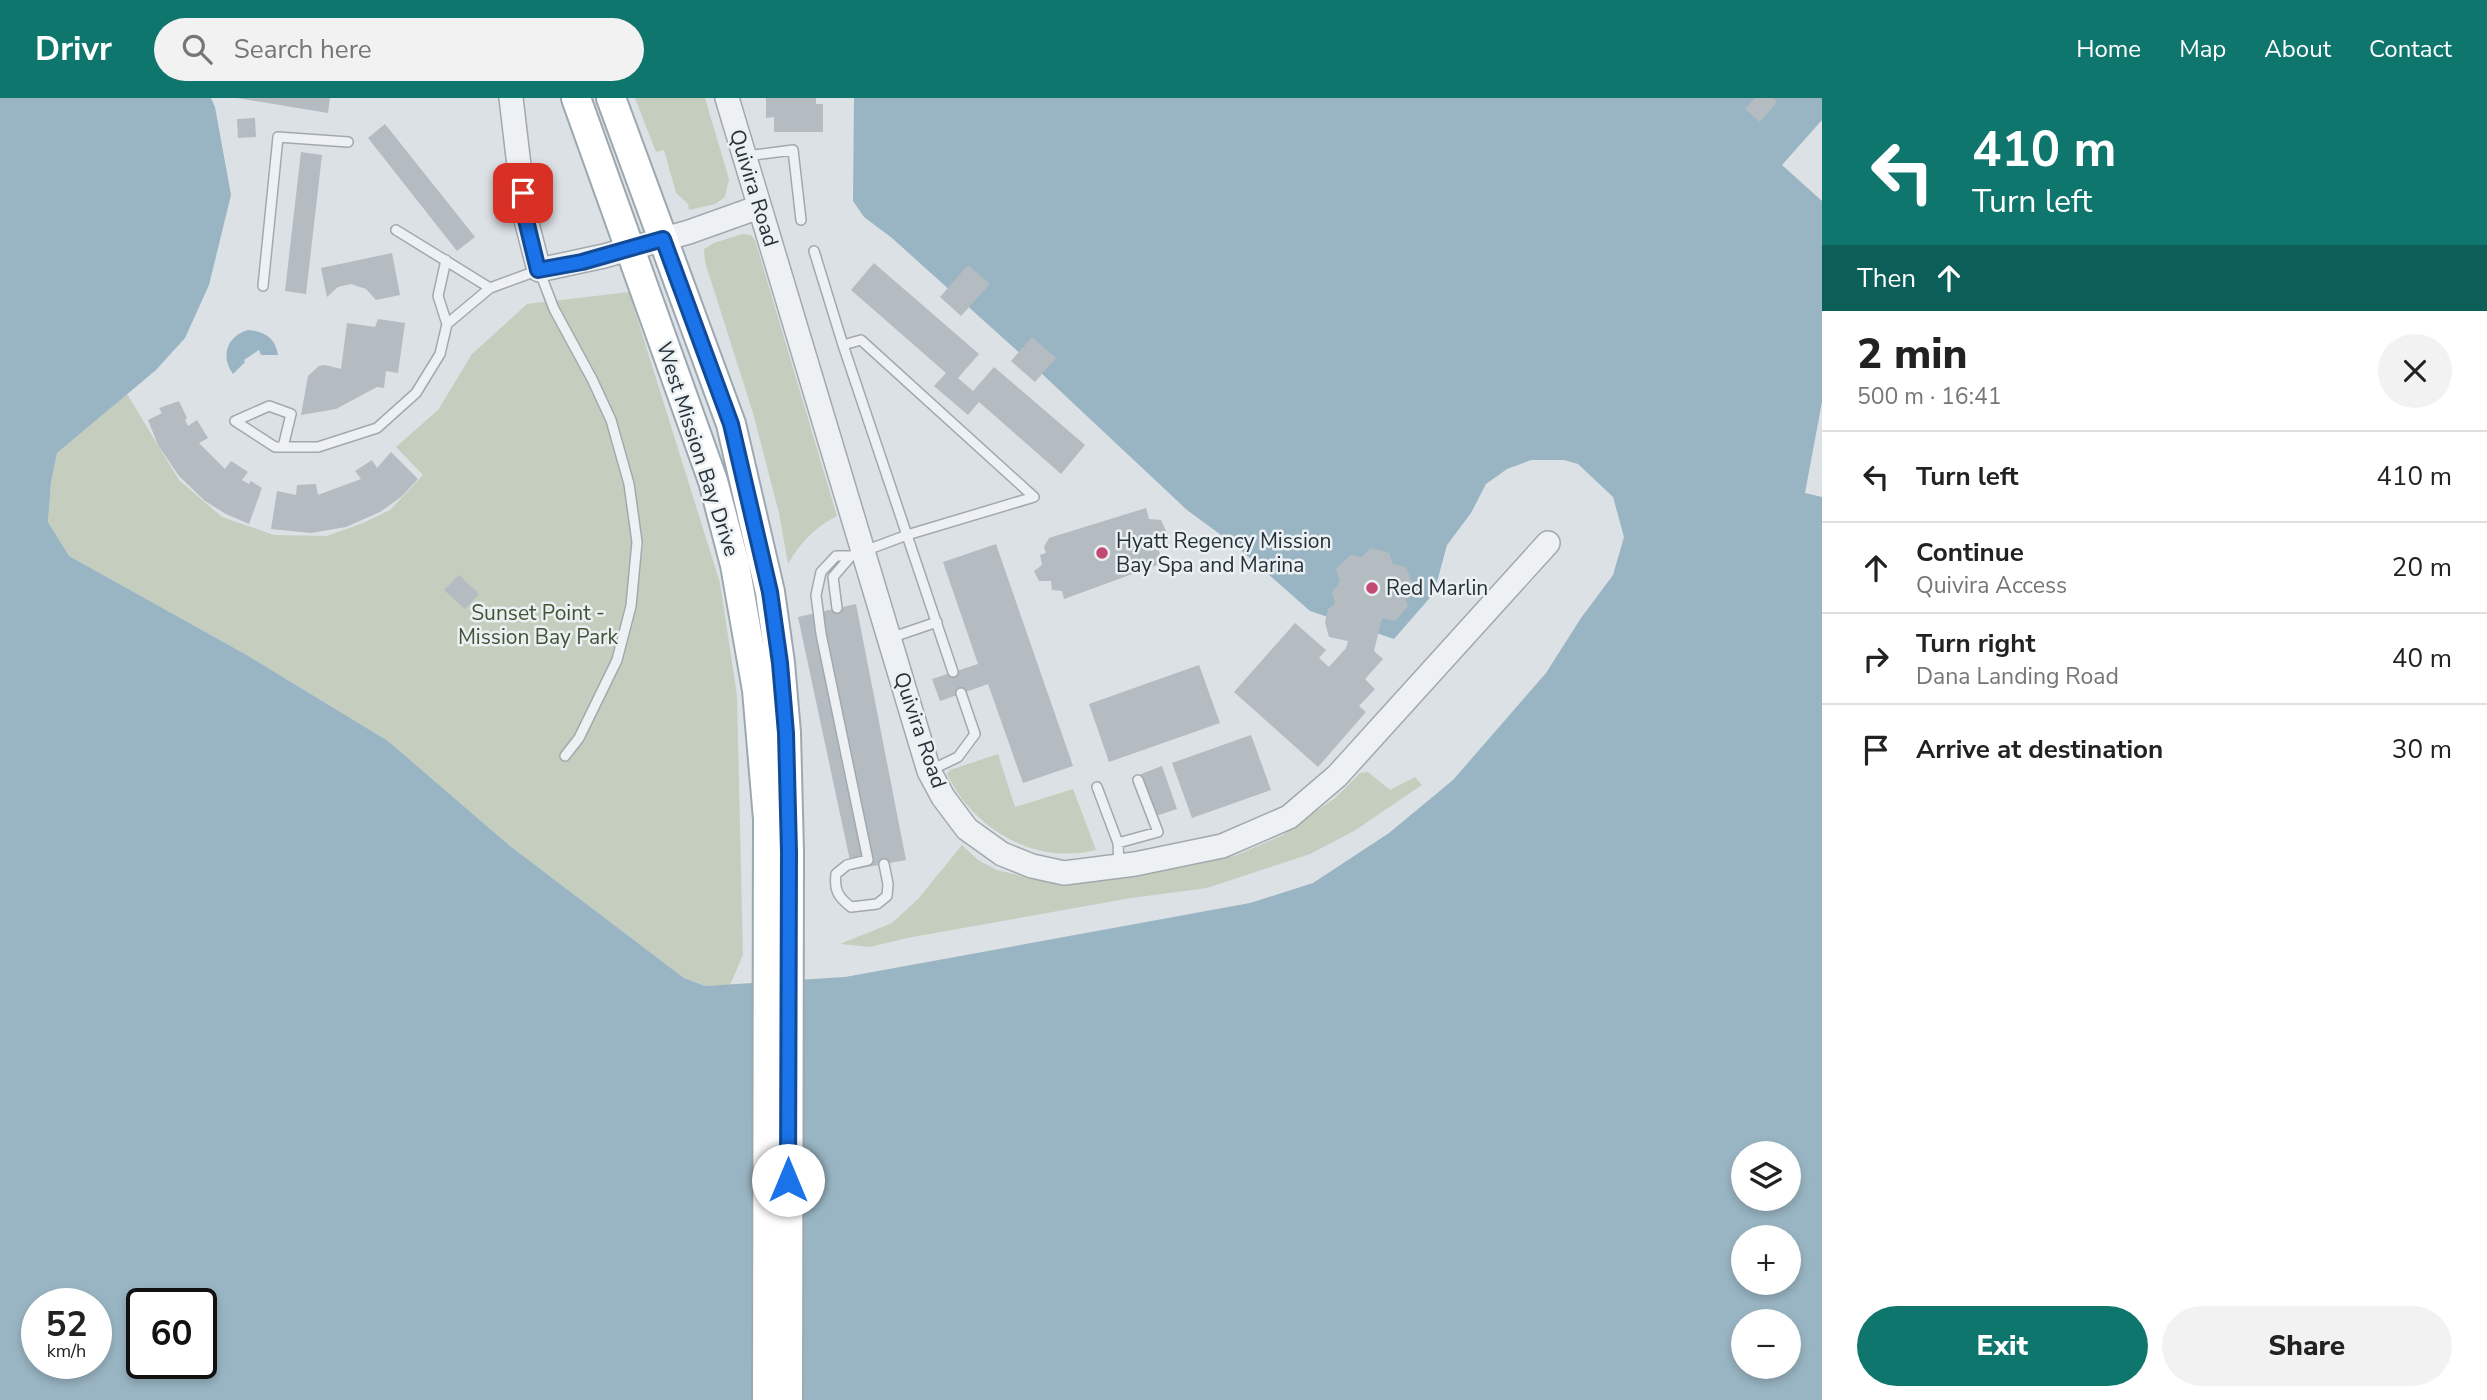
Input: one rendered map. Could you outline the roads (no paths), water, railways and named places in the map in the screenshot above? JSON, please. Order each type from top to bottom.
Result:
[{"type":"main road","name":"West Mission Bay Drive","points":[[576,98],[713,481],[735,565],[757,690],[778,906],[788,1400]]},
{"type":"main road","name":"West Mission Bay Drive","points":[[611,98],[731,424],[770,592],[786,733],[778,906],[767,1400]]},
{"type":"street","points":[[511,98],[525,216],[538,270],[629,249],[759,207]]},
{"type":"street","name":"Quivira Road","points":[[727,98],[857,553],[890,638],[929,771],[943,797],[967,829],[1002,854],[1032,866],[1064,873],[1119,866],[1222,846],[1289,817],[1337,776],[1548,543]]},
{"type":"lane","points":[[263,286],[278,136],[348,142]]},
{"type":"lane","points":[[744,156],[793,150],[801,220]]},
{"type":"lane","points":[[396,230],[490,288]]},
{"type":"lane","points":[[814,251],[953,672]]},
{"type":"lane","points":[[284,447],[291,414],[269,406],[235,421],[275,447],[284,447],[318,447],[377,428],[416,393],[439,354],[447,324],[438,296],[446,260]]},
{"type":"lane","points":[[447,324],[490,288],[538,270],[554,309],[611,420],[629,484],[637,542],[631,606],[617,660],[579,738],[565,756]]},
{"type":"lane","points":[[843,345],[861,340],[1034,497],[857,553],[836,556],[821,572],[816,595],[821,634],[868,860],[847,865],[836,874],[835,887],[840,898],[851,907],[877,904],[887,896],[888,884],[884,864]]},
{"type":"lane","points":[[837,608],[833,578],[857,553]]},
{"type":"lane","points":[[890,638],[937,622]]},
{"type":"lane","points":[[929,771],[958,757],[975,734],[961,693]]},
{"type":"lane","points":[[1118,843],[1158,832],[1138,780]]},
{"type":"lane","points":[[1097,787],[1118,843],[1119,866]]},
{"type":"water","points":[[0,98],[211,98],[215,107],[231,195],[209,285],[185,338],[156,370],[57,453],[51,482],[48,522],[69,556],[245,654],[388,741],[510,846],[684,978],[705,986],[845,977],[1250,903],[1313,883],[1389,833],[1453,780],[1546,673],[1581,618],[1613,575],[1624,537],[1613,497],[1578,464],[1564,460],[1531,460],[1507,469],[1486,484],[1471,513],[1447,545],[1434,593],[1394,639],[1310,611],[1236,546],[1187,510],[1024,357],[892,238],[864,217],[853,201],[854,98],[1822,98],[1822,120],[1782,165],[1822,201],[1822,402],[1805,493],[1822,497],[1822,1400],[0,1400]]},
{"type":"water","points":[[248,330],[269,337],[275,344],[278,355],[261,355],[259,350],[244,360],[233,374],[227,360],[228,348],[235,337]]},
{"type":"place","name":"Hyatt Regency Mission Bay Spa and Marina","points":[[1102,553]]},
{"type":"place","name":"Red Marlin","points":[[1372,588]]},
{"type":"park label","name":"Sunset Point - Mission Bay Park","points":[[538,625]]}]
